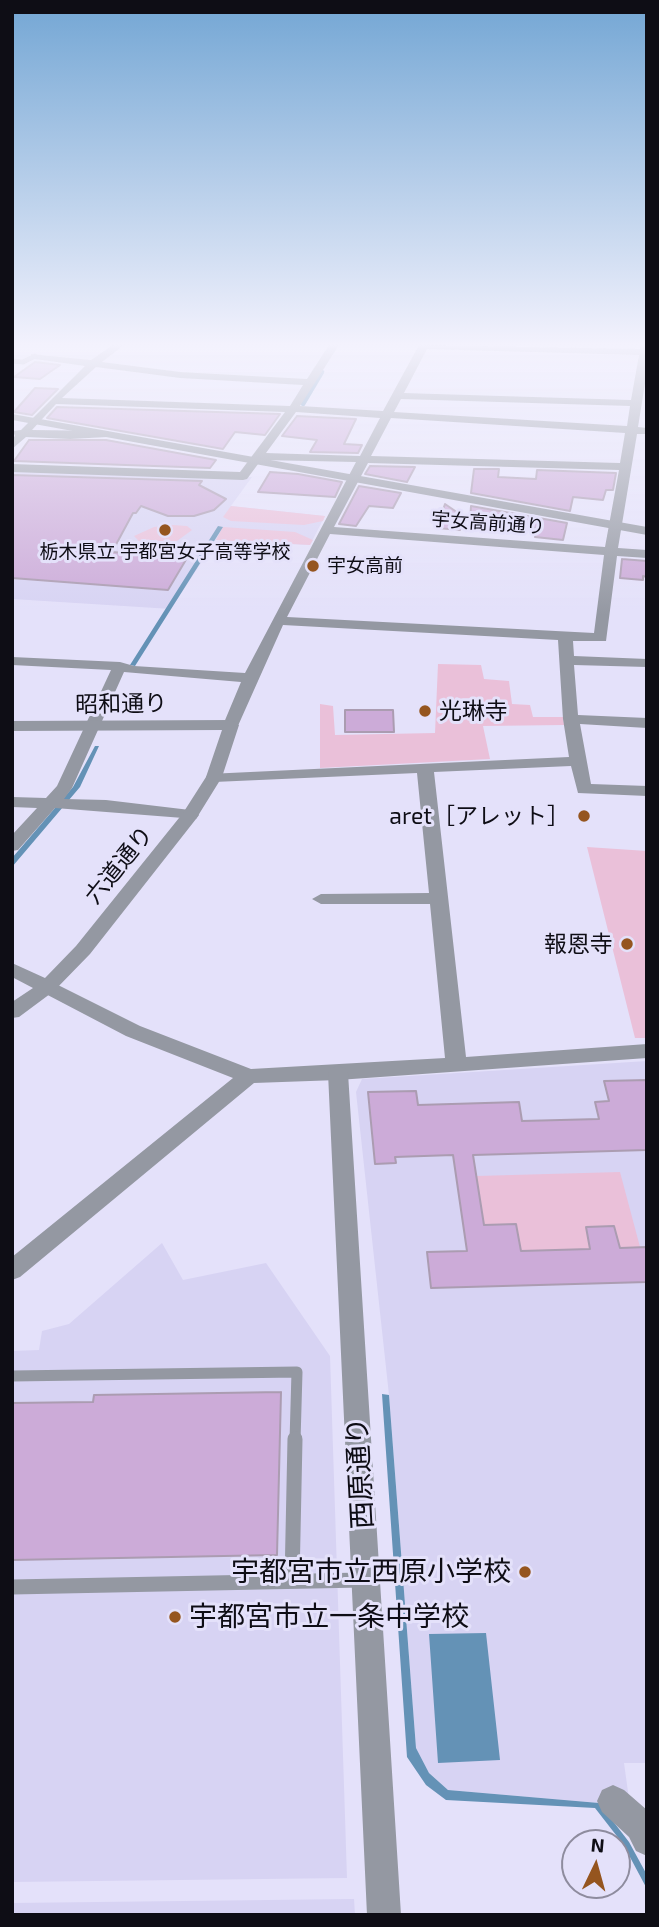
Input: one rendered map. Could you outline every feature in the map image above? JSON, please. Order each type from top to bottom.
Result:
[{"type":"street","points":[[51,435],[107,435],[258,459],[362,458],[626,467]]},
{"type":"street","points":[[126,435],[615,522],[647,531]]},
{"type":"street","points":[[12,468],[243,476],[275,435]]},
{"type":"street","points":[[229,729],[278,621],[375,435]]},
{"type":"street","points":[[604,662],[601,638],[611,551],[631,435]]},
{"type":"street","points":[[615,522],[647,524]]},
{"type":"street","name":"宇女高前通り","points":[[326,530],[647,554]]},
{"type":"street","points":[[278,621],[601,638]]},
{"type":"street","points":[[565,636],[571,719],[584,789],[647,792]]},
{"type":"street","points":[[566,660],[647,663]]},
{"type":"street","points":[[12,661],[120,666],[132,670],[250,678]]},
{"type":"street","points":[[12,846],[48,802],[64,788],[120,666]]},
{"type":"street","points":[[571,719],[647,723]]},
{"type":"street","name":"昭和通り","points":[[12,726],[88,731]]},
{"type":"street","name":"昭和通り","points":[[12,734],[229,729]]},
{"type":"street","name":"六道通り","points":[[12,1012],[47,987],[83,950],[190,815],[214,777],[229,729]]},
{"type":"street","points":[[214,777],[578,761]]},
{"type":"street","points":[[425,768],[456,1063]]},
{"type":"street","points":[[12,802],[132,807],[190,815]]},
{"type":"street","points":[[321,899],[439,898]]},
{"type":"street","points":[[12,969],[133,1031],[249,1076],[338,1073],[647,1051]]},
{"type":"street","name":"西原通り","points":[[338,1073],[384,1915]]},
{"type":"street","points":[[12,1271],[249,1076]]},
{"type":"street","points":[[613,1801],[640,1826],[647,1840]]},
{"type":"lane","points":[[12,1376],[297,1373],[292,1581]]},
{"type":"lane","points":[[12,1587],[365,1580]]},
{"type":"shaded area","name":"栃木県立 宇都宮女子高等学校","points":[[12,470],[252,477],[231,506],[325,516],[310,545],[216,540],[171,609],[12,599]]},
{"type":"shaded area","points":[[231,506],[325,516],[323,521],[304,525],[231,521],[223,517]]},
{"type":"shaded area","points":[[187,526],[192,530],[177,541],[156,543],[139,541],[134,536],[154,527]]},
{"type":"shaded area","points":[[223,527],[295,532],[313,540],[310,545],[216,540]]},
{"type":"shaded area","points":[[438,664],[481,665],[484,679],[509,681],[512,704],[530,705],[533,717],[563,717],[564,725],[483,726],[490,759],[320,768],[320,704],[333,706],[335,735],[435,733]]},
{"type":"shaded area","name":"報恩寺","points":[[587,847],[647,851],[647,1038],[635,1038]]},
{"type":"shaded area","name":"宇都宮市立西原小学校","points":[[647,1061],[647,1763],[624,1763],[629,1799],[599,1803],[448,1790],[429,1773],[416,1748],[389,1395],[356,1092],[362,1079]]},
{"type":"shaded area","points":[[620,1172],[640,1247],[620,1248],[614,1226],[586,1227],[590,1249],[521,1251],[516,1224],[484,1225],[476,1176]]},
{"type":"shaded area","name":"宇都宮市立一条中学校","points":[[162,1243],[183,1280],[266,1263],[330,1356],[347,1878],[12,1882],[12,1351],[39,1350],[42,1331],[69,1324]]},
{"type":"shaded area","points":[[354,1899],[355,1915],[12,1915],[12,1903]]},
{"type":"water","points":[[218,526],[223,527],[135,666],[130,665]]},
{"type":"water","points":[[95,746],[99,746],[80,787],[12,867],[12,858],[73,787]]},
{"type":"water","points":[[382,1394],[389,1395],[416,1748],[429,1773],[448,1790],[599,1803],[619,1829],[611,1829],[595,1808],[446,1800],[426,1785],[407,1757]]},
{"type":"water","points":[[486,1633],[500,1760],[438,1763],[429,1634]]},
{"type":"water","points":[[631,1846],[647,1875],[647,1889],[631,1859]]},
{"type":"building","points":[[143,435],[233,435],[223,449]]},
{"type":"building","points":[[348,435],[344,444],[362,445],[358,453],[310,452],[317,440],[282,436]]},
{"type":"building","points":[[29,440],[106,440],[216,460],[210,468],[14,461]]},
{"type":"building","points":[[370,466],[415,467],[407,482],[365,474]]},
{"type":"building","points":[[474,469],[499,469],[498,477],[536,479],[537,470],[616,473],[613,490],[606,490],[603,500],[573,497],[570,511],[471,493]]},
{"type":"building","points":[[270,472],[342,482],[335,497],[258,492]]},
{"type":"building","points":[[12,475],[202,481],[199,485],[226,499],[214,510],[194,516],[168,516],[141,506],[133,513],[112,552],[187,558],[168,590],[12,578]]},
{"type":"building","points":[[359,486],[401,493],[393,508],[369,506],[356,526],[339,524]]},
{"type":"building","points":[[445,504],[464,517],[460,530],[437,528]]},
{"type":"building","points":[[471,506],[567,523],[563,540],[535,537],[537,528],[470,523]]},
{"type":"building","points":[[622,559],[647,561],[647,577],[643,576],[643,580],[620,578]]},
{"type":"building","points":[[345,710],[393,710],[394,732],[345,732]]},
{"type":"building","points":[[647,1080],[647,1150],[473,1155],[484,1225],[516,1224],[521,1251],[590,1249],[586,1227],[614,1226],[620,1248],[647,1247],[647,1282],[431,1288],[427,1252],[467,1251],[453,1155],[395,1157],[396,1163],[375,1164],[368,1092],[416,1091],[418,1105],[519,1102],[522,1121],[599,1119],[595,1102],[609,1101],[604,1081]]},
{"type":"building","points":[[281,1392],[277,1555],[12,1560],[12,1403],[93,1402],[94,1395]]},
{"type":"place","name":"栃木県立 宇都宮女子高等学校","points":[[165,530]]},
{"type":"place","name":"宇女高前","points":[[313,566]]},
{"type":"place","name":"光琳寺","points":[[425,711]]},
{"type":"place","name":"aret［アレット］","points":[[584,816]]},
{"type":"place","name":"報恩寺","points":[[627,944]]},
{"type":"place","name":"宇都宮市立西原小学校","points":[[525,1572]]},
{"type":"place","name":"宇都宮市立一条中学校","points":[[175,1617]]}]
